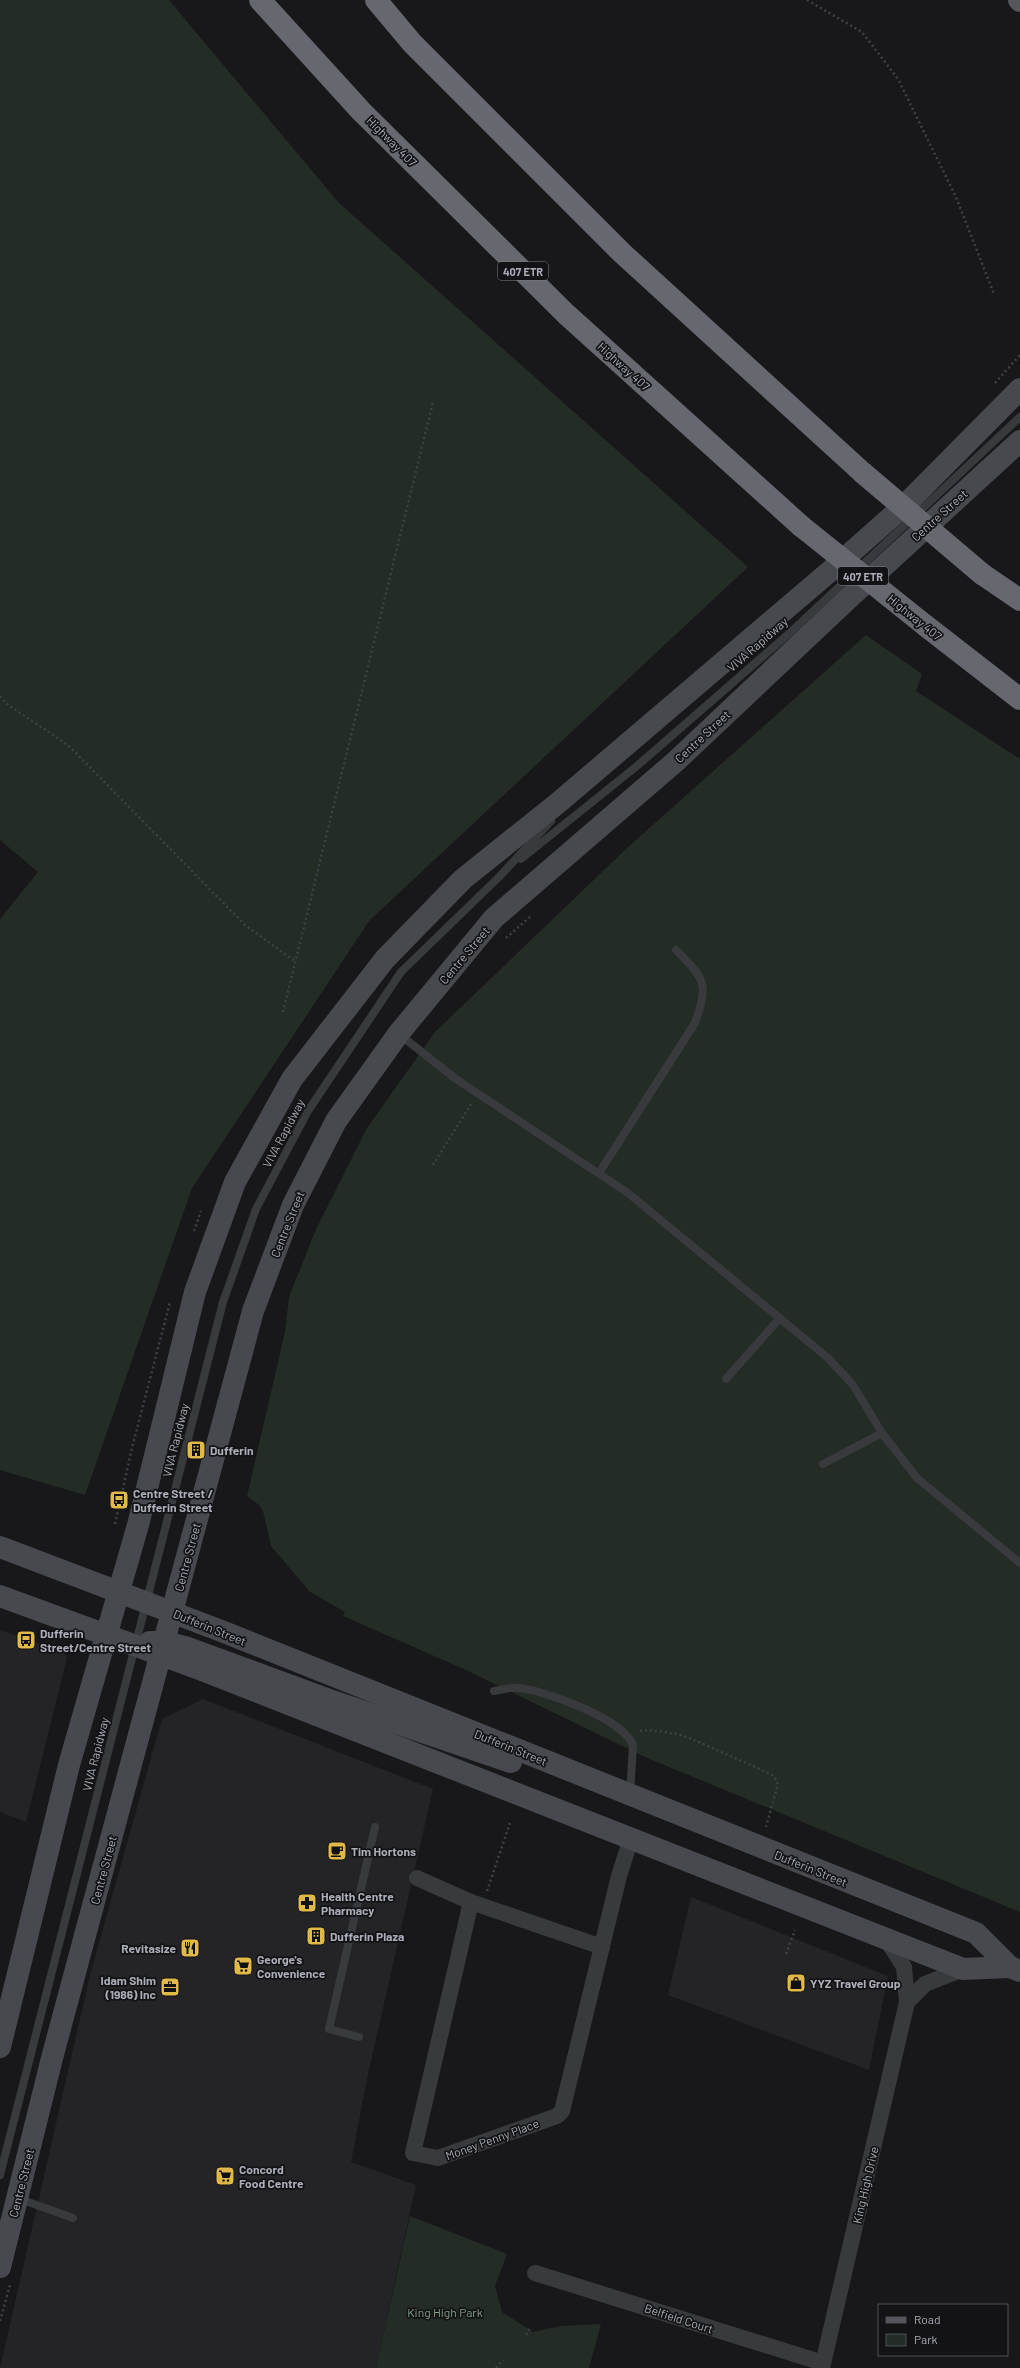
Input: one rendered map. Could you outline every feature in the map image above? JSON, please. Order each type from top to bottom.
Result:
[{"type":"highway","name":"Highway 407","points":[[260,0],[361,111],[566,314],[801,526],[1020,699]]},
{"type":"highway","points":[[376,0],[412,43],[622,253],[863,473],[982,574],[1020,600]]},
{"type":"main road","points":[[0,2047],[69,1765],[120,1591],[195,1292],[235,1182],[292,1079],[385,959],[463,878],[604,764],[907,503],[1020,389]]},
{"type":"main road","name":"Centre Street","points":[[0,2266],[52,2058],[253,1311],[292,1206],[336,1121],[398,1033],[494,918],[675,762],[844,602],[1020,441]]},
{"type":"main road","name":"Dufferin Street","points":[[0,1547],[120,1591],[976,1933],[1015,1969]]},
{"type":"main road","name":"Dufferin Street","points":[[0,1596],[135,1645],[163,1648],[631,1838],[963,1969],[1015,1969]]},
{"type":"main road","points":[[90,1693],[102,1670],[118,1654],[135,1645]]},
{"type":"main road","points":[[163,1648],[211,1655],[335,1702],[513,1763],[623,1792]]},
{"type":"street","name":"Money Penny Place","points":[[477,1904],[413,2153],[438,2158],[557,2116],[562,2111],[619,1876],[631,1838]]},
{"type":"street","points":[[417,1878],[477,1904],[602,1947]]},
{"type":"street","name":"King High Drive","points":[[823,2365],[907,2002],[904,1967],[885,1937]]},
{"type":"street","points":[[907,2002],[925,1984],[963,1969]]},
{"type":"street","name":"Belfield Court","points":[[535,2273],[823,2365]]},
{"type":"lane","name":"VIVA Rapidway","points":[[499,877],[637,766],[792,630],[1020,417]]},
{"type":"lane","name":"VIVA Rapidway","points":[[0,2175],[223,1302],[256,1209],[308,1111],[401,972],[499,877],[604,764]]},
{"type":"lane","points":[[599,1173],[698,1017],[704,997],[703,985],[695,969],[676,950]]},
{"type":"lane","points":[[398,1033],[477,1094],[628,1192],[828,1358],[853,1385],[882,1433],[917,1478],[1020,1563]]},
{"type":"lane","points":[[726,1379],[780,1318]]},
{"type":"lane","points":[[823,1464],[882,1433]]},
{"type":"lane","points":[[494,1691],[517,1688],[559,1698],[583,1708],[625,1733],[633,1745],[623,1792]]},
{"type":"lane","points":[[359,2037],[329,2029],[375,1828]]},
{"type":"lane","points":[[17,2198],[73,2218]]},
{"type":"path","points":[[807,0],[862,32],[898,79],[956,197],[994,294]]},
{"type":"path","points":[[283,1012],[433,402]]},
{"type":"path","points":[[0,696],[8,705],[68,745],[245,925],[296,962]]},
{"type":"path","points":[[503,940],[532,914]]},
{"type":"path","points":[[433,1165],[477,1094]]},
{"type":"path","points":[[625,1733],[648,1730],[678,1734],[774,1776],[778,1784],[759,1847]]},
{"type":"path","points":[[477,1904],[510,1823]]},
{"type":"path","points":[[786,1954],[795,1930]]},
{"type":"path","points":[[526,2335],[531,2326]]},
{"type":"path","points":[[496,2368],[503,2360]]},
{"type":"shaded area","points":[[0,1630],[65,1653],[67,1658],[26,1822],[0,1812]]},
{"type":"shaded area","points":[[203,1699],[433,1789],[368,2074],[351,2162],[416,2185],[376,2368],[0,2368],[91,1971],[162,1719]]},
{"type":"shaded area","points":[[691,1897],[888,1976],[869,2070],[668,1995]]},
{"type":"green space","points":[[0,0],[169,0],[338,202],[748,567],[369,921],[192,1188],[85,1495],[0,1470],[0,919],[38,872],[0,840]]},
{"type":"green space","points":[[866,635],[922,674],[916,691],[1020,759],[1020,1912],[645,1757],[466,1670],[343,1616],[345,1612],[310,1592],[271,1546],[263,1511],[259,1505],[247,1496],[285,1332],[289,1297],[317,1227],[367,1128],[435,1032],[627,848]]},
{"type":"green space","name":"King High Park","points":[[410,2216],[507,2254],[495,2286],[502,2312],[533,2332],[561,2326],[601,2324],[589,2368],[376,2368]]},
{"type":"place","name":"Dufferin","points":[[196,1450]]},
{"type":"place","name":"Centre Street / Dufferin Street","points":[[119,1500]]},
{"type":"place","name":"Dufferin Street/Centre Street","points":[[26,1640]]},
{"type":"place","name":"Tim Hortons","points":[[337,1851]]},
{"type":"place","name":"Health Centre Pharmacy","points":[[307,1903]]},
{"type":"place","name":"Dufferin Plaza","points":[[316,1936]]},
{"type":"place","name":"Revitasize","points":[[190,1948]]},
{"type":"place","name":"George's Convenience","points":[[243,1966]]},
{"type":"place","name":"YYZ Travel Group","points":[[796,1983]]},
{"type":"place","name":"Idam Shim (1986) Inc","points":[[170,1987]]},
{"type":"place","name":"Concord Food Centre","points":[[225,2176]]}]
